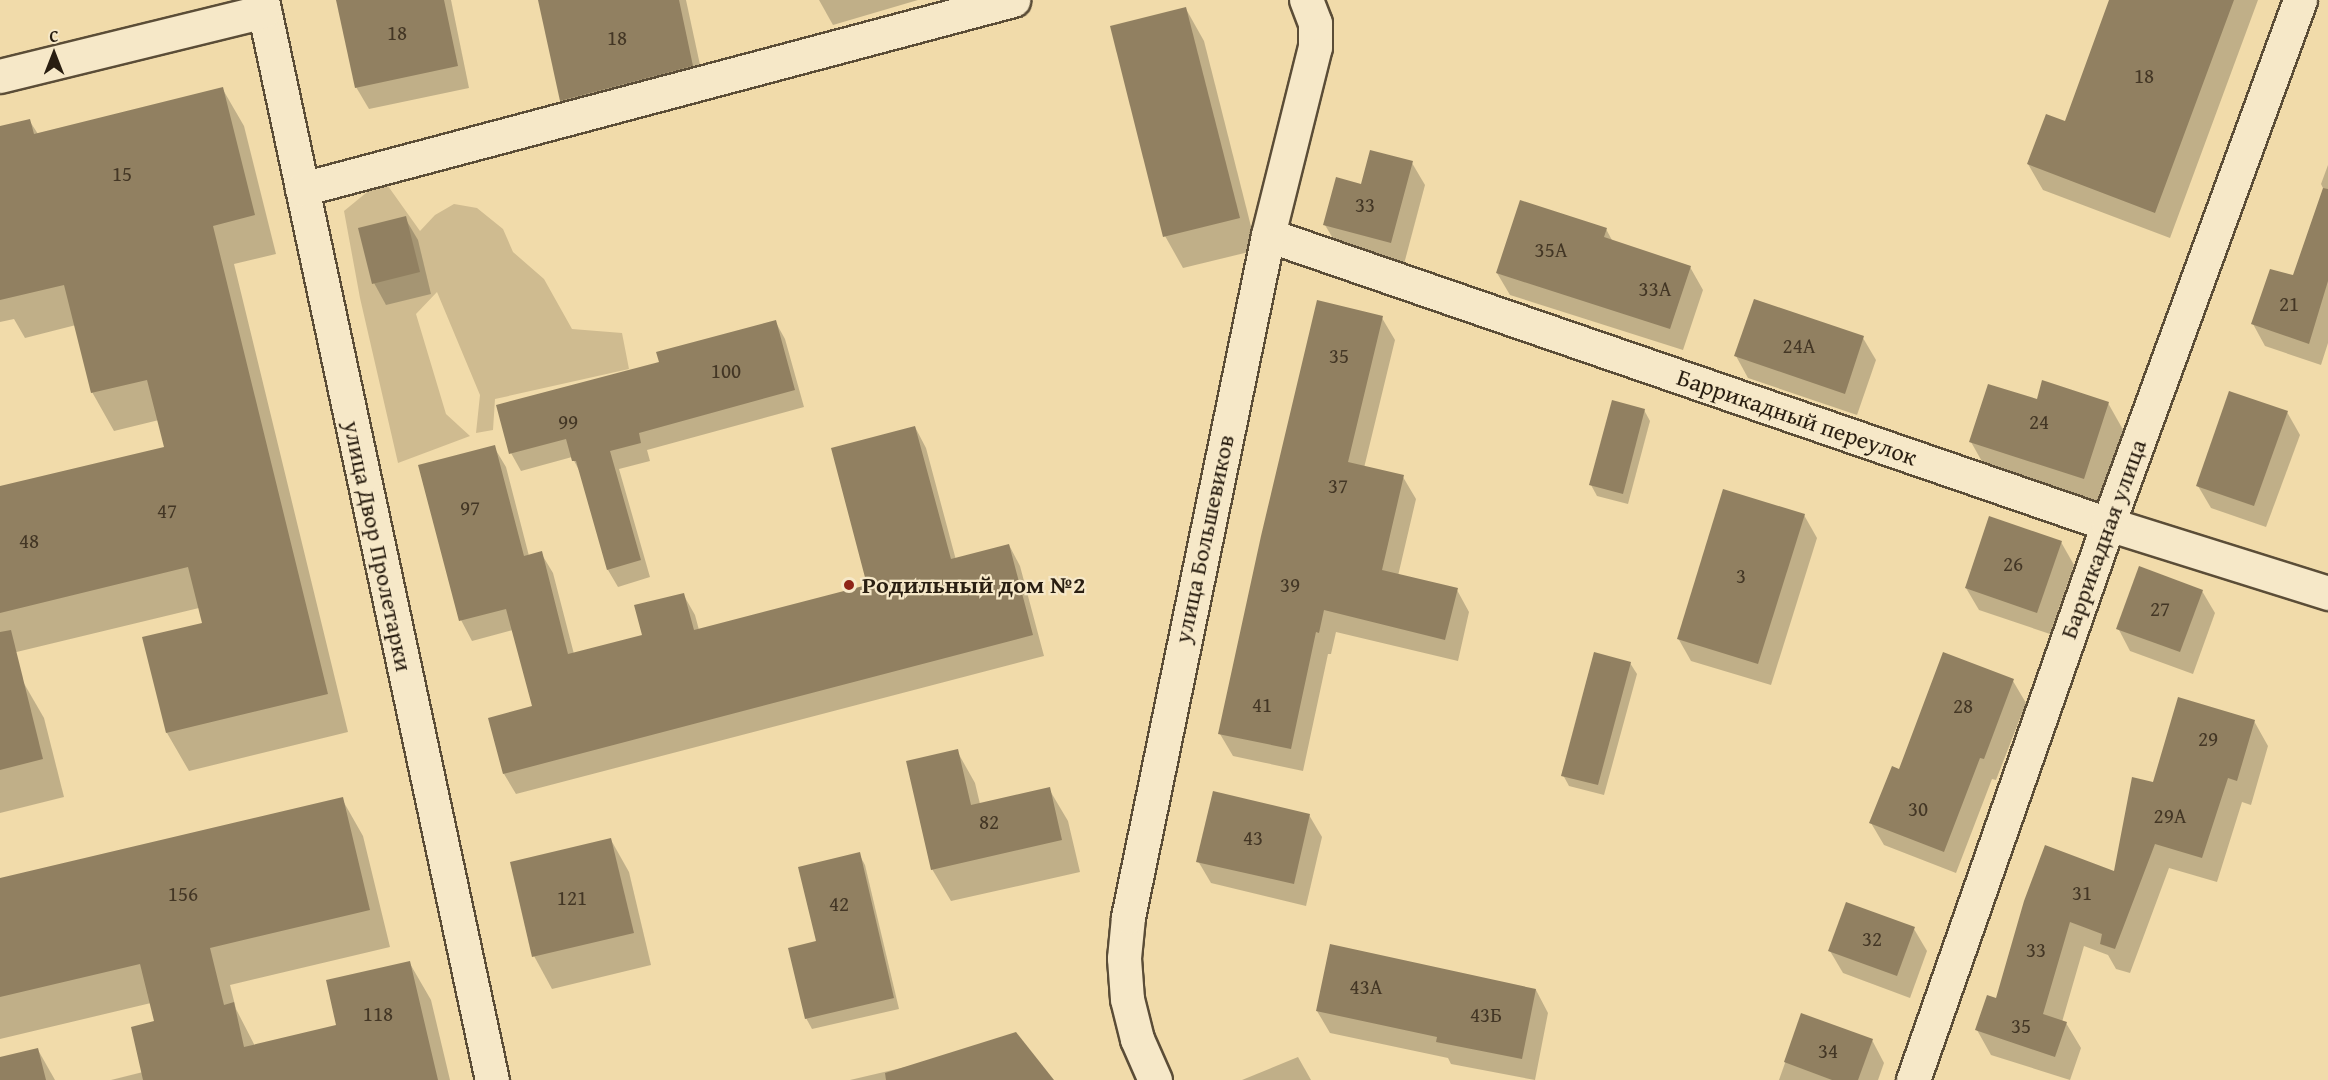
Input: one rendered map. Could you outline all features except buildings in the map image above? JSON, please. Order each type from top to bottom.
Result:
[{"type":"street","points":[[302,189],[1013,0]]},
{"type":"street","name":"улица Большевиков","points":[[1155,1080],[1131,1019],[1125,978],[1125,937],[1140,853],[1268,235],[1315,47],[1315,23],[1306,0]]},
{"type":"street","name":"Баррикадная улица","points":[[1913,1080],[2108,524],[2300,0]]},
{"type":"street","name":"улица Двор Пролетарки","points":[[0,76],[263,6],[492,1080]]},
{"type":"street","name":"Баррикадный переулок","points":[[1268,235],[2108,524],[2328,593]]},
{"type":"shaded area","points":[[383,179],[420,231],[435,215],[454,204],[477,208],[503,229],[513,252],[544,279],[572,329],[622,333],[629,369],[495,399],[493,430],[476,433],[480,395],[437,292],[416,314],[446,414],[470,436],[398,463],[360,298],[344,211]]},
{"type":"place","name":"Родильный дом №2","points":[[849,585]]}]
